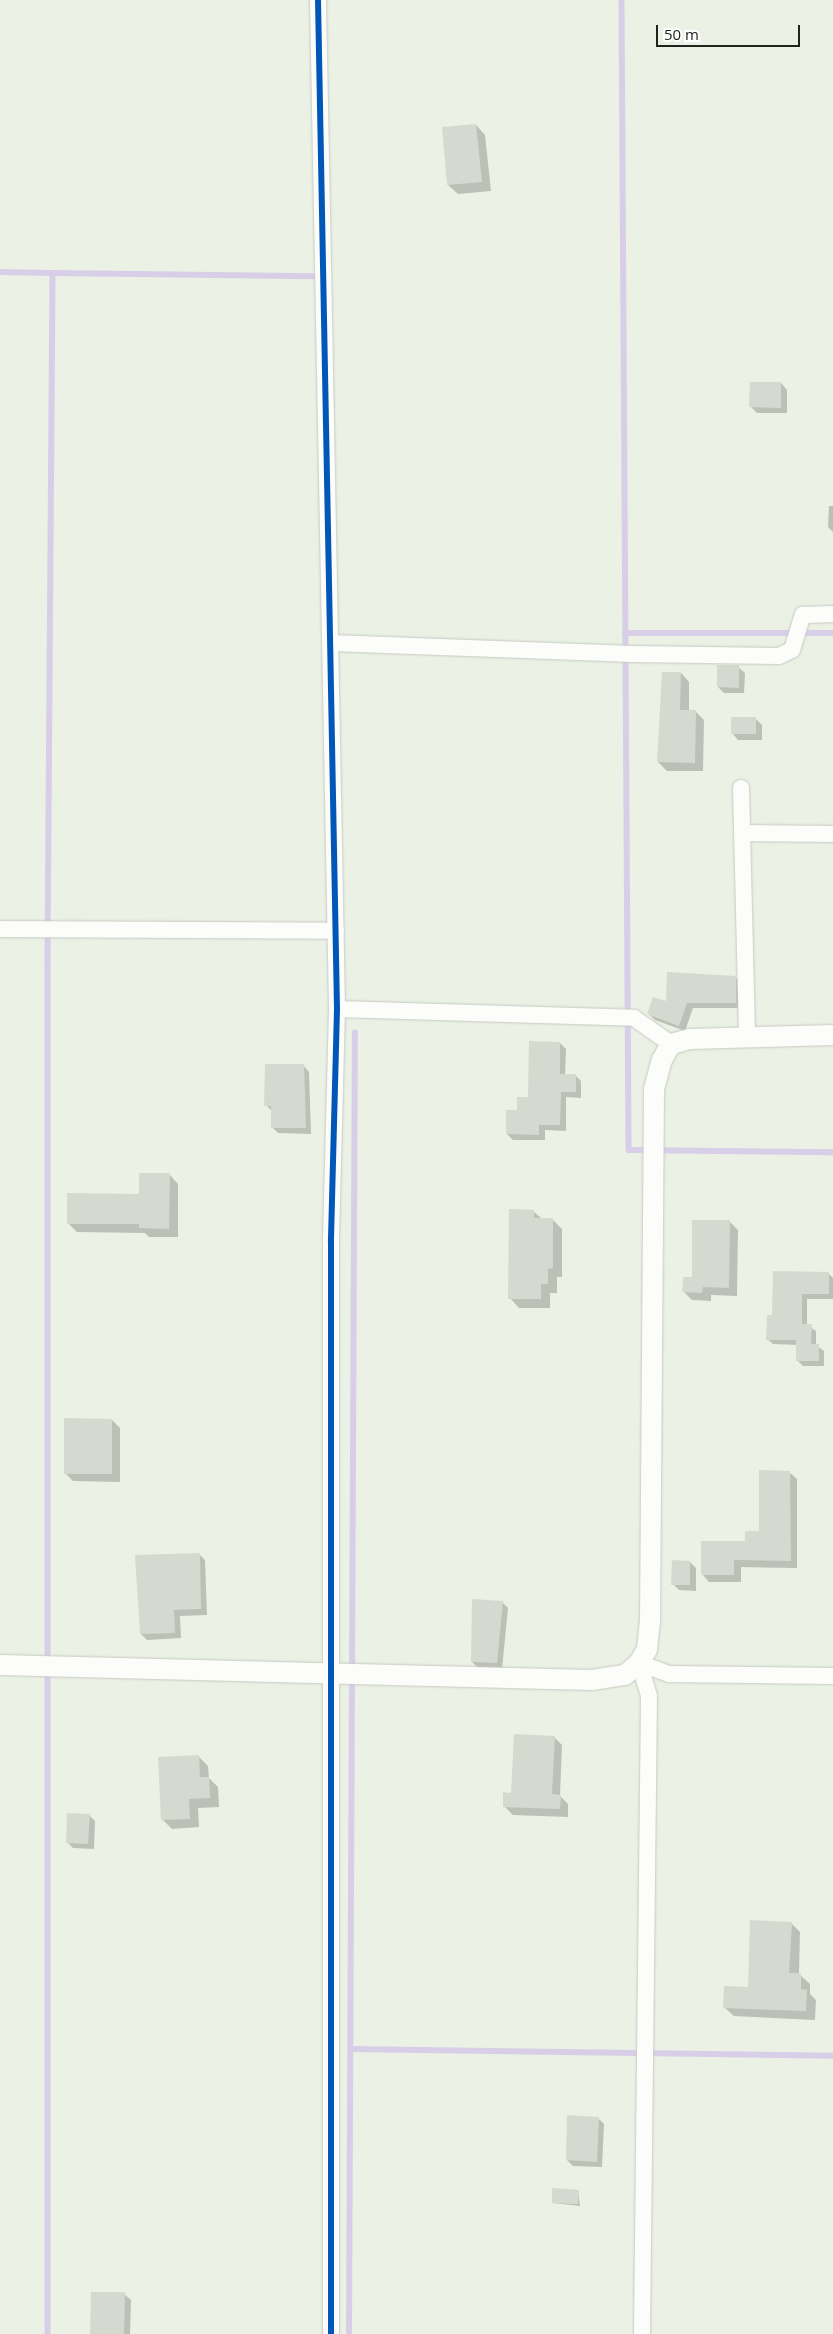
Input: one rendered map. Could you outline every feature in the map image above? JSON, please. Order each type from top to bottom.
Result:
[{"type":"street","points":[[318,0],[337,1009],[331,1242],[346,1672],[331,2334]]},
{"type":"street","points":[[331,643],[626,654],[779,656],[792,650],[803,616],[833,614]]},
{"type":"street","points":[[741,788],[747,1037]]},
{"type":"street","points":[[742,833],[833,834]]},
{"type":"street","points":[[0,929],[336,931]]},
{"type":"street","points":[[337,1009],[628,1018],[671,1044]]},
{"type":"street","points":[[0,1665],[346,1672],[592,1680],[625,1675],[639,1663],[646,1649],[650,1622],[654,1089],[662,1060],[671,1044],[690,1038],[833,1034]]},
{"type":"street","points":[[639,1663],[669,1674],[833,1676]]},
{"type":"street","points":[[639,1663],[649,1696],[642,2334]]},
{"type":"building","points":[[476,124],[482,182],[447,185],[442,127]]},
{"type":"building","points":[[750,382],[781,382],[781,408],[749,407]]},
{"type":"building","points":[[717,665],[739,665],[739,688],[717,687]]},
{"type":"building","points":[[662,672],[681,672],[680,710],[696,710],[695,763],[657,762]]},
{"type":"building","points":[[731,717],[756,717],[756,734],[731,734]]},
{"type":"building","points":[[667,972],[736,976],[736,1003],[687,1003],[679,1026],[647,1014],[653,997],[666,1001]]},
{"type":"building","points":[[529,1041],[560,1042],[560,1074],[576,1074],[576,1092],[561,1092],[560,1125],[539,1125],[539,1135],[506,1134],[506,1110],[517,1110],[517,1097],[528,1097]]},
{"type":"building","points":[[265,1064],[304,1064],[306,1128],[271,1128],[271,1106],[264,1106]]},
{"type":"building","points":[[139,1173],[170,1173],[169,1229],[139,1228],[139,1224],[67,1224],[67,1193],[139,1194]]},
{"type":"building","points":[[509,1209],[534,1210],[534,1218],[553,1218],[553,1268],[548,1269],[548,1284],[541,1284],[541,1299],[508,1299]]},
{"type":"building","points":[[692,1220],[730,1220],[729,1288],[703,1287],[702,1293],[682,1292],[683,1277],[692,1277]]},
{"type":"building","points":[[773,1271],[829,1272],[829,1294],[802,1294],[802,1324],[812,1324],[811,1344],[819,1344],[819,1361],[796,1361],[796,1340],[766,1340],[767,1315],[772,1315]]},
{"type":"building","points":[[64,1418],[112,1419],[112,1474],[64,1474]]},
{"type":"building","points":[[759,1470],[790,1471],[791,1561],[734,1560],[734,1575],[701,1575],[701,1541],[745,1541],[745,1531],[759,1531]]},
{"type":"building","points":[[200,1553],[201,1609],[174,1610],[175,1633],[140,1634],[135,1555]]},
{"type":"building","points":[[672,1560],[690,1561],[690,1585],[671,1585]]},
{"type":"building","points":[[472,1599],[503,1601],[497,1663],[471,1662]]},
{"type":"building","points":[[514,1734],[555,1736],[552,1794],[561,1795],[560,1809],[503,1807],[503,1792],[511,1793]]},
{"type":"building","points":[[199,1755],[200,1777],[209,1777],[210,1798],[189,1799],[190,1819],[161,1820],[158,1757]]},
{"type":"building","points":[[67,1813],[90,1814],[88,1844],[66,1843]]},
{"type":"building","points":[[750,1920],[792,1922],[789,1973],[801,1973],[801,1989],[807,1990],[806,2011],[723,2008],[724,1986],[748,1987]]},
{"type":"building","points":[[567,2115],[599,2117],[597,2162],[566,2160]]},
{"type":"building","points":[[552,2188],[579,2190],[578,2204],[552,2203]]},
{"type":"building","points":[[91,2292],[125,2292],[124,2334],[90,2334]]},
{"type":"waterway","points":[[622,0],[629,1150],[833,1152]]},
{"type":"waterway","points":[[0,272],[53,273],[48,962],[48,2334]]},
{"type":"waterway","points":[[53,273],[314,276]]},
{"type":"waterway","points":[[625,633],[833,633]]},
{"type":"waterway","points":[[349,2334],[355,1033]]},
{"type":"waterway","points":[[351,2049],[833,2056]]},
{"type":"cycle path","points":[[318,0],[337,1009],[331,1242],[331,2334]]}]
